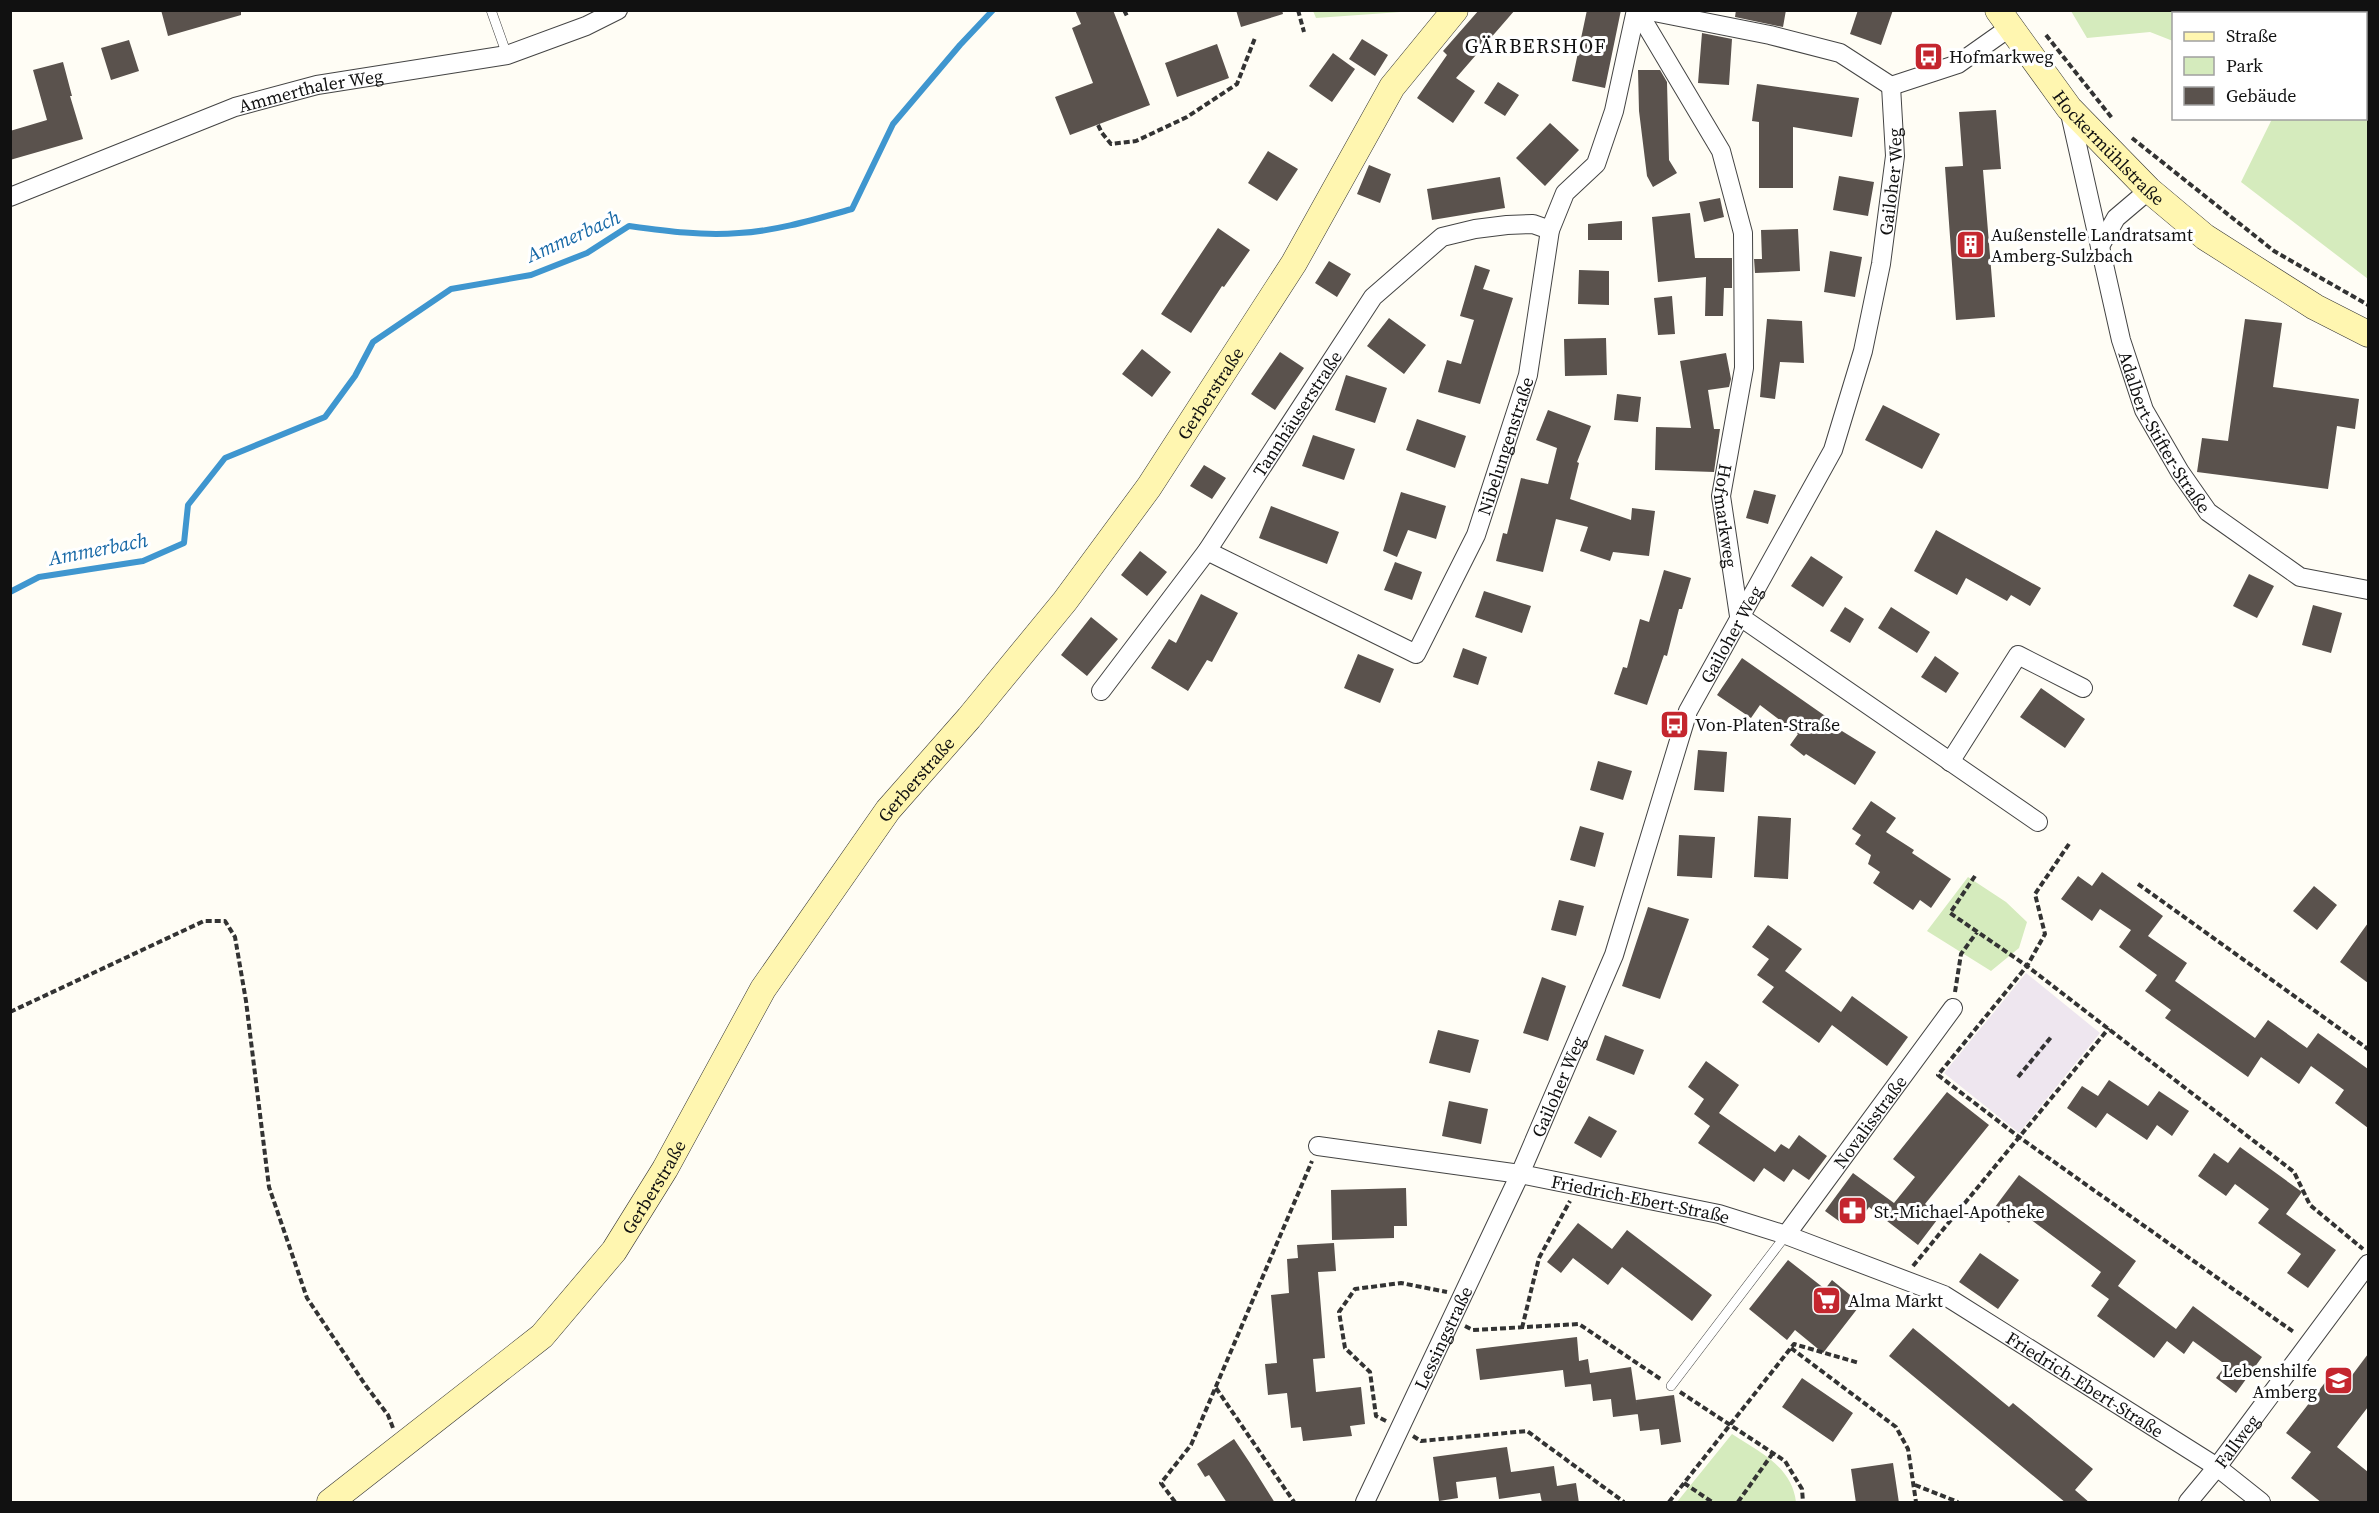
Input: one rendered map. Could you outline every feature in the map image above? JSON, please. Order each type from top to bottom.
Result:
[{"type":"street","name":"Ammerthaler Weg","points":[[10,197],[235,107],[317,85],[507,55],[586,26],[618,10]]},
{"type":"street","name":"Gerberstraße","points":[[330,1503],[542,1336],[614,1251],[665,1169],[763,989],[888,810],[969,718],[1065,601],[1149,487],[1294,263],[1392,87],[1455,10]]},
{"type":"street","name":"Nibelungenstraße","points":[[1207,551],[1416,654],[1476,535],[1528,375],[1550,230],[1565,193],[1596,164],[1614,111],[1637,10]]},
{"type":"street","name":"Hofmarkweg","points":[[1637,10],[1721,151],[1743,233],[1744,368],[1721,496],[1739,616]]},
{"type":"street","points":[[1644,10],[1770,35],[1840,52],[1891,86],[1958,64],[2003,19]]},
{"type":"street","name":"Hockermühlstraße","points":[[2003,19],[2069,108],[2149,190],[2205,237],[2316,307],[2368,334]]},
{"type":"street","name":"Gailoher Weg","points":[[1520,1174],[1614,955],[1688,711],[1833,450],[1863,351],[1881,264],[1895,156],[1891,86]]},
{"type":"street","name":"Adalbert-Stifter-Straße","points":[[2069,108],[2121,340],[2144,410],[2180,472],[2208,512],[2300,577],[2368,591]]},
{"type":"street","points":[[2100,246],[2116,218],[2149,190]]},
{"type":"street","name":"Tannhäuserstraße","points":[[1101,691],[1207,551],[1373,297],[1442,237],[1475,229],[1507,225],[1533,224],[1550,230]]},
{"type":"street","points":[[1739,616],[2038,822]]},
{"type":"street","points":[[1950,762],[2018,654],[2083,688]]},
{"type":"street","name":"Novalisstraße","points":[[1786,1235],[1953,1008]]},
{"type":"street","name":"Friedrich-Ebert-Straße","points":[[1318,1146],[1520,1174],[1719,1214],[1786,1235],[1903,1279],[1944,1295],[2217,1467],[2261,1503]]},
{"type":"street","name":"Lessingstraße","points":[[1365,1503],[1520,1174]]},
{"type":"street","name":"Fallweg","points":[[2188,1503],[2368,1264]]},
{"type":"lane","points":[[491,10],[507,55]]},
{"type":"lane","points":[[1671,1386],[1786,1235]]},
{"type":"path","points":[[1298,10],[1304,32]]},
{"type":"path","points":[[2041,29],[2114,121]]},
{"type":"path","points":[[1098,125],[1111,144],[1136,141],[1187,117],[1237,84],[1255,38]]},
{"type":"path","points":[[2131,137],[2274,251],[2368,305]]},
{"type":"path","points":[[2069,844],[2035,894],[2045,934],[2027,966],[1938,1075],[2019,1137],[2309,1343]]},
{"type":"path","points":[[1975,876],[1950,914],[2027,966],[2294,1172],[2310,1205],[2368,1253]]},
{"type":"path","points":[[2138,884],[2368,1049]]},
{"type":"path","points":[[10,1012],[204,921],[225,921],[235,937],[269,1187],[307,1298],[388,1415],[402,1448]]},
{"type":"path","points":[[1953,1008],[1961,954],[1977,932]]},
{"type":"path","points":[[1903,1279],[2109,1028]]},
{"type":"path","points":[[2018,1077],[2052,1036]]},
{"type":"path","points":[[1175,1503],[1161,1483],[1191,1445],[1318,1146]]},
{"type":"path","points":[[1522,1328],[1539,1258],[1578,1186]]},
{"type":"path","points":[[1461,1298],[1443,1290],[1401,1283],[1355,1289],[1339,1312],[1345,1348],[1371,1372],[1377,1416],[1421,1441],[1527,1431],[1624,1503]]},
{"type":"path","points":[[1451,1320],[1473,1330],[1579,1324],[1785,1461],[1802,1489],[1803,1503]]},
{"type":"path","points":[[1669,1503],[1794,1344],[1858,1363]]},
{"type":"path","points":[[1791,1348],[1896,1427],[1908,1449],[1916,1503]]},
{"type":"path","points":[[1216,1388],[1294,1503]]},
{"type":"path","points":[[1738,1503],[1773,1453]]},
{"type":"path","points":[[1684,1483],[1712,1503]]},
{"type":"path","points":[[1914,1485],[1958,1503]]},
{"type":"shaded area","points":[[2026,973],[2100,1033],[2019,1133],[1944,1073]]},
{"type":"green space","points":[[1313,10],[1415,11],[1316,18]]},
{"type":"green space","points":[[2071,11],[2368,11],[2368,279],[2241,182],[2272,120],[2367,120],[2367,12],[2172,12],[2172,41],[2150,32],[2087,38]]},
{"type":"green space","points":[[1968,877],[2006,902],[2027,922],[2019,948],[1991,971],[1927,931]]},
{"type":"green space","points":[[1732,1434],[1773,1461],[1781,1469],[1793,1489],[1796,1502],[1677,1502]]},
{"type":"building","points":[[161,10],[241,10],[241,15],[168,36]]},
{"type":"building","points":[[1075,10],[1113,10],[1150,105],[1070,135],[1055,97],[1093,83],[1072,28],[1081,24]]},
{"type":"building","points":[[1236,10],[1282,10],[1283,14],[1241,27]]},
{"type":"building","points":[[1479,10],[1515,10],[1456,78],[1475,91],[1453,123],[1417,98],[1447,55],[1443,51]]},
{"type":"building","points":[[1587,10],[1621,10],[1605,88],[1572,81]]},
{"type":"building","points":[[1736,10],[1786,10],[1783,27],[1735,17]]},
{"type":"building","points":[[1858,10],[1893,10],[1881,45],[1850,34]]},
{"type":"building","points":[[1702,33],[1732,39],[1729,85],[1698,83]]},
{"type":"building","points":[[1362,39],[1388,55],[1375,76],[1349,59]]},
{"type":"building","points":[[129,40],[139,71],[111,80],[101,48]]},
{"type":"building","points":[[1217,44],[1229,78],[1177,97],[1165,63]]},
{"type":"building","points":[[1333,53],[1355,69],[1332,102],[1309,86]]},
{"type":"building","points":[[63,62],[83,139],[10,160],[10,131],[47,120],[33,70]]},
{"type":"building","points":[[1638,70],[1660,70],[1667,82],[1669,160],[1677,173],[1653,187],[1647,176],[1639,111]]},
{"type":"building","points":[[1498,82],[1519,95],[1505,116],[1484,103]]},
{"type":"building","points":[[1757,84],[1859,98],[1852,137],[1793,127],[1793,188],[1759,188],[1759,122],[1752,121]]},
{"type":"building","name":"Außenstelle Landratsamt Amberg-Sulzbach","points":[[1996,110],[2001,169],[1983,170],[1995,317],[1956,320],[1945,167],[1963,166],[1959,112]]},
{"type":"building","points":[[1550,123],[1579,150],[1545,186],[1516,158]]},
{"type":"building","points":[[1268,151],[1298,169],[1277,201],[1248,183]]},
{"type":"building","points":[[1369,165],[1391,174],[1380,203],[1357,194]]},
{"type":"building","points":[[1839,176],[1874,182],[1868,216],[1833,210]]},
{"type":"building","points":[[1500,177],[1505,208],[1432,220],[1427,189]]},
{"type":"building","points":[[1720,198],[1724,217],[1704,222],[1699,202]]},
{"type":"building","points":[[1690,213],[1695,258],[1732,258],[1732,288],[1724,288],[1723,316],[1705,316],[1706,277],[1658,282],[1652,217]]},
{"type":"building","points":[[1622,221],[1622,240],[1588,240],[1588,224]]},
{"type":"building","points":[[1218,228],[1250,250],[1224,287],[1222,286],[1191,333],[1161,314]]},
{"type":"building","points":[[1798,229],[1800,271],[1755,273],[1754,259],[1762,259],[1761,230]]},
{"type":"building","points":[[1830,251],[1862,257],[1855,297],[1824,292]]},
{"type":"building","points":[[1329,261],[1351,274],[1337,297],[1315,283]]},
{"type":"building","points":[[1475,265],[1490,270],[1483,289],[1513,298],[1480,404],[1438,392],[1447,360],[1461,364],[1474,320],[1460,316]]},
{"type":"building","points":[[1579,270],[1609,271],[1609,305],[1578,304]]},
{"type":"building","points":[[1672,296],[1675,334],[1658,335],[1654,298]]},
{"type":"building","points":[[1389,318],[1426,345],[1404,374],[1367,346]]},
{"type":"building","points":[[1767,319],[1802,321],[1804,363],[1780,362],[1775,399],[1760,397]]},
{"type":"building","points":[[2245,319],[2282,323],[2273,387],[2359,399],[2355,429],[2337,426],[2328,489],[2197,472],[2202,438],[2228,441]]},
{"type":"building","points":[[1606,338],[1607,375],[1565,376],[1564,339]]},
{"type":"building","points":[[1142,349],[1171,372],[1152,397],[1122,374]]},
{"type":"building","points":[[1280,352],[1304,368],[1275,410],[1251,394]]},
{"type":"building","points":[[1726,353],[1731,379],[1729,387],[1708,390],[1714,429],[1720,429],[1714,472],[1655,470],[1656,427],[1691,428],[1680,361]]},
{"type":"building","points":[[1346,375],[1387,388],[1375,423],[1335,410]]},
{"type":"building","points":[[1617,394],[1641,397],[1638,422],[1614,420]]},
{"type":"building","points":[[1883,405],[1940,434],[1922,469],[1865,440]]},
{"type":"building","points":[[1548,410],[1591,426],[1577,462],[1579,463],[1570,499],[1631,520],[1632,508],[1655,511],[1649,556],[1613,552],[1610,561],[1580,551],[1588,527],[1556,519],[1543,572],[1496,561],[1503,533],[1507,534],[1521,478],[1548,484],[1557,448],[1536,440]]},
{"type":"building","points":[[1417,419],[1466,436],[1455,468],[1406,450]]},
{"type":"building","points":[[1313,435],[1355,449],[1344,480],[1302,466]]},
{"type":"building","points":[[1204,465],[1226,478],[1212,499],[1190,486]]},
{"type":"building","points":[[1754,490],[1776,495],[1768,524],[1746,518]]},
{"type":"building","points":[[1401,492],[1446,506],[1436,539],[1408,530],[1397,557],[1383,551]]},
{"type":"building","points":[[1271,506],[1339,532],[1327,564],[1259,538]]},
{"type":"building","points":[[1936,530],[2041,588],[2030,606],[2011,595],[2007,601],[1966,578],[1957,595],[1914,571]]},
{"type":"building","points":[[1140,551],[1167,572],[1147,596],[1121,575]]},
{"type":"building","points":[[1811,556],[1843,577],[1823,607],[1791,586]]},
{"type":"building","points":[[1395,562],[1422,572],[1412,600],[1384,590]]},
{"type":"building","points":[[1664,570],[1691,578],[1682,609],[1679,609],[1667,656],[1664,655],[1647,705],[1614,694],[1623,667],[1627,668],[1640,619],[1649,622]]},
{"type":"building","points":[[2249,574],[2274,586],[2257,618],[2233,606]]},
{"type":"building","points":[[1484,591],[1531,606],[1522,633],[1475,617]]},
{"type":"building","points":[[1201,594],[1238,613],[1212,662],[1207,660],[1188,691],[1151,668],[1169,639],[1176,643]]},
{"type":"building","points":[[2313,605],[2342,613],[2331,653],[2302,645]]},
{"type":"building","points":[[1845,607],[1864,619],[1850,643],[1830,631]]},
{"type":"building","points":[[1891,607],[1930,632],[1917,653],[1878,628]]},
{"type":"building","points":[[1091,617],[1118,639],[1087,676],[1061,655]]},
{"type":"building","points":[[1463,648],[1487,657],[1478,685],[1453,677]]},
{"type":"building","points":[[1358,654],[1394,669],[1380,703],[1344,688]]},
{"type":"building","points":[[1935,656],[1959,673],[1946,693],[1921,677]]},
{"type":"building","points":[[1742,658],[1831,720],[1829,723],[1876,752],[1855,785],[1806,754],[1804,756],[1790,745],[1798,734],[1760,705],[1751,718],[1717,695]]},
{"type":"building","points":[[2041,688],[2085,719],[2065,748],[2020,717]]},
{"type":"building","points":[[1698,750],[1727,752],[1724,792],[1694,790]]},
{"type":"building","points":[[1598,761],[1632,771],[1623,800],[1590,790]]},
{"type":"building","points":[[1871,801],[1896,818],[1886,832],[1914,850],[1912,853],[1951,879],[1931,908],[1920,900],[1913,910],[1873,883],[1880,872],[1868,864],[1871,855],[1855,844],[1861,835],[1852,829]]},
{"type":"building","points":[[1758,816],[1791,818],[1788,879],[1754,877]]},
{"type":"building","points":[[1580,826],[1604,833],[1595,867],[1570,860]]},
{"type":"building","points":[[1679,835],[1715,837],[1712,878],[1677,876]]},
{"type":"building","points":[[2102,872],[2163,916],[2148,936],[2187,963],[2175,981],[2255,1038],[2268,1020],[2307,1048],[2318,1033],[2368,1069],[2368,1128],[2335,1103],[2344,1090],[2311,1066],[2299,1084],[2261,1057],[2248,1077],[2165,1018],[2171,1010],[2145,991],[2157,975],[2119,947],[2131,930],[2100,909],[2092,921],[2061,899],[2078,876],[2092,886]]},
{"type":"building","points":[[2314,886],[2337,905],[2317,930],[2293,911]]},
{"type":"building","points":[[1559,900],[1584,906],[1576,936],[1551,930]]},
{"type":"building","points":[[1648,907],[1689,919],[1660,999],[1622,986]]},
{"type":"building","points":[[2368,923],[2368,983],[2340,962]]},
{"type":"building","points":[[1768,925],[1802,949],[1785,971],[1841,1012],[1852,996],[1908,1037],[1887,1066],[1832,1025],[1819,1043],[1762,1002],[1774,987],[1757,975],[1769,959],[1752,947]]},
{"type":"building","points":[[1542,977],[1566,986],[1548,1041],[1523,1033]]},
{"type":"building","points":[[1438,1030],[1479,1040],[1470,1073],[1429,1063]]},
{"type":"building","points":[[1605,1035],[1644,1050],[1634,1075],[1596,1060]]},
{"type":"building","points":[[1706,1061],[1739,1085],[1719,1113],[1775,1152],[1781,1144],[1789,1149],[1799,1135],[1827,1156],[1809,1180],[1793,1169],[1784,1182],[1764,1168],[1754,1182],[1698,1143],[1710,1126],[1694,1114],[1704,1099],[1688,1087]]},
{"type":"building","points":[[2109,1080],[2148,1106],[2159,1091],[2189,1111],[2172,1136],[2157,1125],[2147,1140],[2107,1113],[2096,1128],[2067,1108],[2082,1086],[2098,1096]]},
{"type":"building","points":[[1947,1092],[1989,1125],[1925,1204],[1940,1216],[1918,1245],[1869,1207],[1860,1220],[1851,1213],[1843,1224],[1825,1211],[1853,1173],[1894,1203],[1915,1177],[1893,1159]]},
{"type":"building","points":[[1449,1101],[1488,1109],[1481,1144],[1442,1136]]},
{"type":"building","points":[[1589,1116],[1617,1131],[1601,1158],[1574,1143]]},
{"type":"building","points":[[2240,1147],[2302,1192],[2286,1214],[2336,1250],[2308,1288],[2287,1273],[2301,1254],[2258,1223],[2269,1209],[2235,1184],[2226,1196],[2198,1176],[2214,1153],[2228,1163]]},
{"type":"building","points":[[2019,1175],[2136,1261],[2118,1286],[2176,1329],[2193,1306],[2262,1357],[2236,1393],[2216,1378],[2226,1365],[2193,1341],[2184,1354],[2167,1341],[2154,1358],[2097,1316],[2109,1299],[2091,1286],[2101,1272],[2018,1210],[2009,1223],[1992,1211]]},
{"type":"building","points":[[1406,1188],[1407,1226],[1394,1226],[1394,1238],[1332,1240],[1331,1190]]},
{"type":"building","points":[[1578,1223],[1612,1249],[1627,1230],[1712,1295],[1692,1321],[1622,1267],[1608,1285],[1573,1258],[1561,1273],[1547,1262]]},
{"type":"building","points":[[1334,1243],[1336,1271],[1318,1272],[1325,1358],[1313,1359],[1316,1392],[1361,1387],[1365,1424],[1350,1426],[1352,1436],[1303,1441],[1301,1427],[1291,1428],[1287,1393],[1268,1395],[1265,1364],[1277,1363],[1271,1295],[1289,1293],[1287,1259],[1298,1258],[1297,1245]]},
{"type":"building","points":[[1980,1253],[2019,1280],[1998,1309],[1959,1282]]},
{"type":"building","points":[[1788,1260],[1825,1289],[1832,1280],[1861,1304],[1823,1353],[1795,1330],[1787,1340],[1749,1309]]},
{"type":"building","points":[[1913,1328],[2009,1407],[2013,1403],[2093,1469],[2075,1490],[2090,1503],[2066,1503],[1889,1356]]},
{"type":"building","points":[[1577,1337],[1579,1361],[1588,1359],[1590,1373],[1631,1367],[1638,1414],[1613,1417],[1611,1399],[1593,1401],[1591,1384],[1565,1387],[1563,1370],[1480,1380],[1476,1349]]},
{"type":"building","points":[[2368,1354],[2368,1407],[2337,1447],[2368,1472],[2368,1503],[2322,1503],[2291,1478],[2311,1452],[2286,1433],[2337,1367],[2350,1378]]},
{"type":"building","points":[[1802,1378],[1853,1413],[1833,1442],[1782,1407]]},
{"type":"building","points":[[1674,1395],[1681,1442],[1661,1445],[1659,1429],[1640,1431],[1636,1400]]},
{"type":"building","points":[[1234,1439],[1275,1503],[1227,1503],[1209,1475],[1205,1477],[1197,1464]]},
{"type":"building","points":[[1507,1447],[1511,1472],[1554,1466],[1557,1486],[1576,1483],[1579,1503],[1542,1503],[1540,1493],[1499,1499],[1496,1477],[1456,1482],[1458,1498],[1439,1501],[1433,1457]]},
{"type":"building","points":[[1893,1463],[1899,1503],[1856,1503],[1851,1469]]},
{"type":"waterway","name":"Ammerbach","points":[[10,592],[39,577],[143,561],[184,543],[188,505],[225,458],[325,417],[355,376],[373,342],[451,289],[531,275],[587,253],[629,226],[698,233],[753,232],[852,209],[893,124],[993,10]]},
{"type":"place","name":"Hofmarkweg","points":[[1928,56]]},
{"type":"place","name":"Außenstelle Landratsamt Amberg-Sulzbach","points":[[1970,244]]},
{"type":"place","name":"Von-Platen-Straße","points":[[1674,724]]},
{"type":"place","name":"St.-Michael-Apotheke","points":[[1853,1211]]},
{"type":"place","name":"Alma Markt","points":[[1827,1300]]},
{"type":"place","name":"Lebenshilfe Amberg","points":[[2338,1380]]},
{"type":"district","name":"GÄRBERSHOF","points":[[1536,46]]}]
